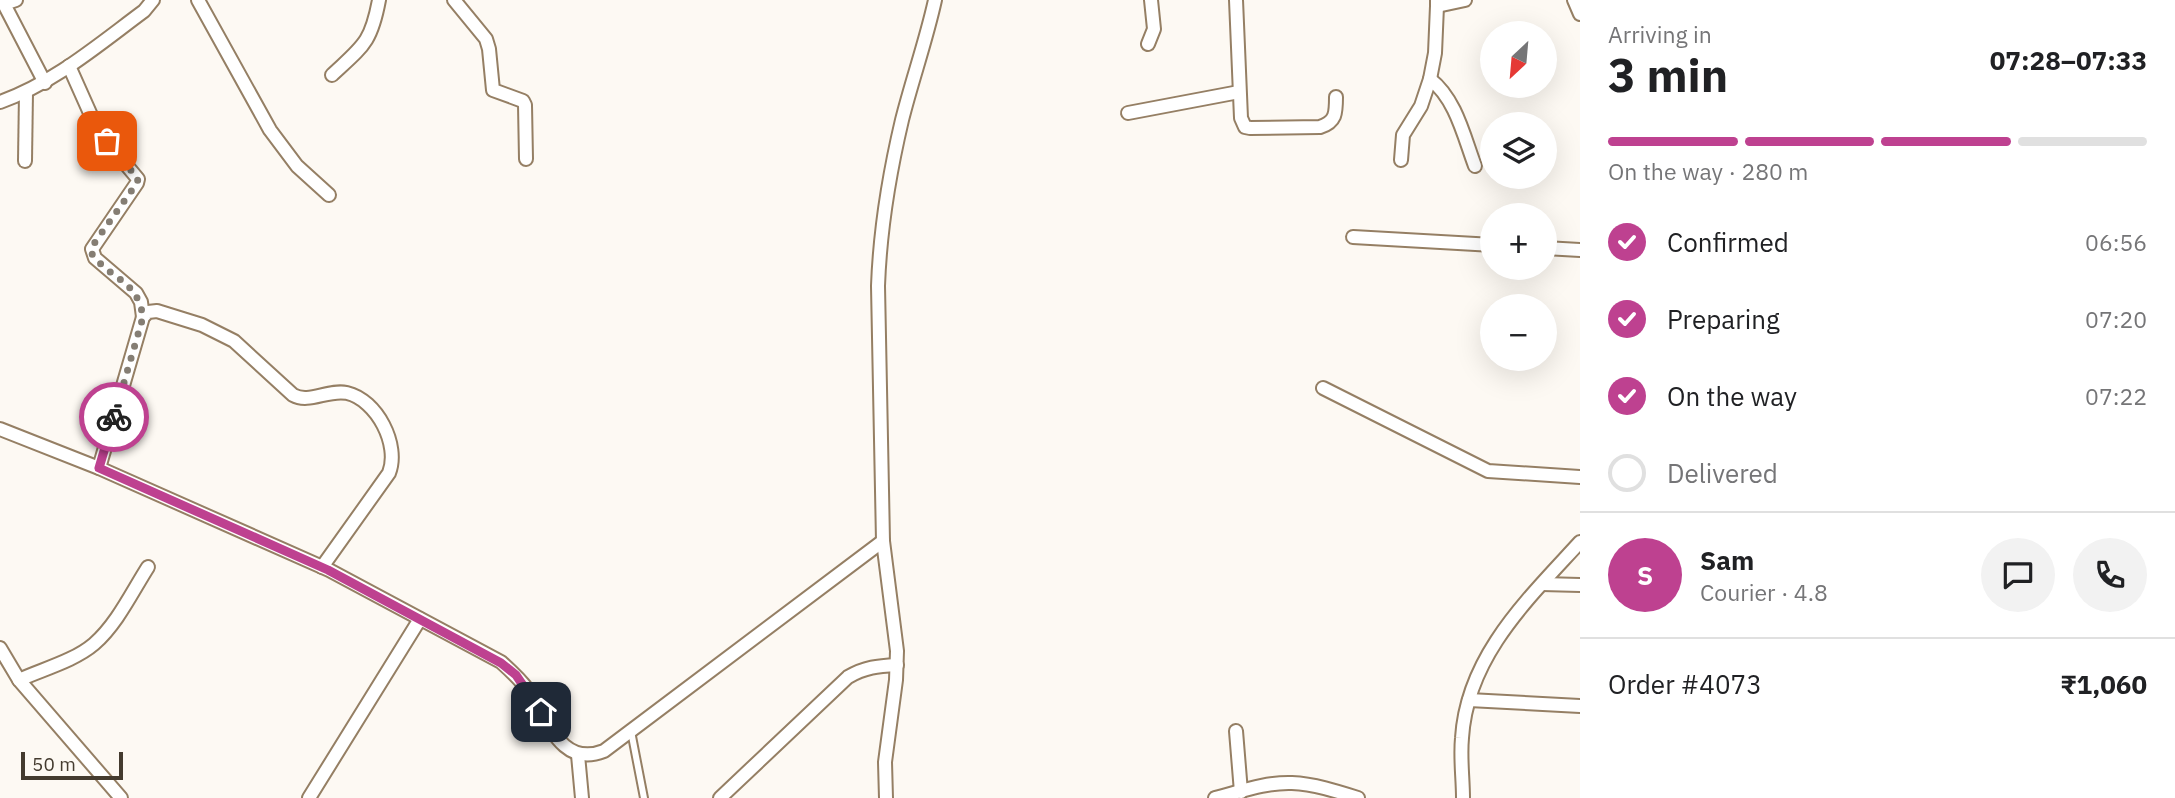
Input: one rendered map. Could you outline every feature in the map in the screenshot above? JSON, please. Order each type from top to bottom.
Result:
[{"type":"street","points":[[0,102],[45,83],[144,12],[153,0]]},
{"type":"street","points":[[198,0],[270,130],[297,166],[329,195]]},
{"type":"street","points":[[332,75],[371,35],[376,23],[379,0]]},
{"type":"street","points":[[454,0],[486,39],[493,90],[523,101],[525,105],[526,159]]},
{"type":"street","points":[[886,798],[885,762],[897,651],[883,541],[878,286],[880,246],[887,195],[903,119],[935,0]]},
{"type":"street","points":[[1148,44],[1154,29],[1151,0]]},
{"type":"street","points":[[1236,0],[1242,123],[1250,128],[1320,127],[1334,119],[1336,97]]},
{"type":"street","points":[[1401,160],[1403,135],[1421,106],[1430,79],[1435,53],[1437,3],[1465,0]]},
{"type":"street","points":[[1574,0],[1580,14]]},
{"type":"street","points":[[7,2],[45,83]]},
{"type":"street","points":[[69,66],[98,131],[138,179],[92,249],[94,258],[136,293],[141,302],[143,317],[99,468]]},
{"type":"street","points":[[1430,79],[1453,108],[1475,166]]},
{"type":"street","points":[[25,161],[26,92]]},
{"type":"street","points":[[1128,113],[1239,92]]},
{"type":"street","points":[[1353,237],[1480,244]]},
{"type":"street","points":[[1557,249],[1580,250]]},
{"type":"street","points":[[143,317],[148,312],[157,311],[218,331],[234,341],[293,395],[305,399],[330,393],[348,393],[364,402],[379,419],[388,434],[393,454],[389,473],[322,567]]},
{"type":"street","points":[[1323,388],[1488,471],[1580,477]]},
{"type":"street","points":[[0,429],[99,468],[322,567],[501,663],[516,675],[527,689],[554,734],[566,748],[578,755],[590,757],[604,751],[883,541]]},
{"type":"street","points":[[1463,798],[1462,738],[1469,700],[1478,674],[1495,641],[1518,611],[1580,542]]},
{"type":"street","points":[[19,680],[76,655],[93,644],[111,624],[148,567]]},
{"type":"street","points":[[1542,584],[1580,584]]},
{"type":"street","points":[[309,798],[419,619]]},
{"type":"street","points":[[0,648],[19,680],[121,798]]},
{"type":"street","points":[[720,798],[848,677],[861,669],[897,665]]},
{"type":"street","points":[[1469,700],[1580,706]]},
{"type":"street","points":[[1237,731],[1241,792]]},
{"type":"street","points":[[578,755],[582,798]]},
{"type":"street","points":[[1215,798],[1290,782],[1321,787],[1357,798]]},
{"type":"lane","points":[[631,731],[644,798]]},
{"type":"way so far","points":[[107,141],[138,179],[93,245],[92,254],[136,293],[141,302],[143,317],[114,417]]},
{"type":"route","points":[[114,417],[99,468],[328,570],[501,663],[516,675],[541,712]]}]
